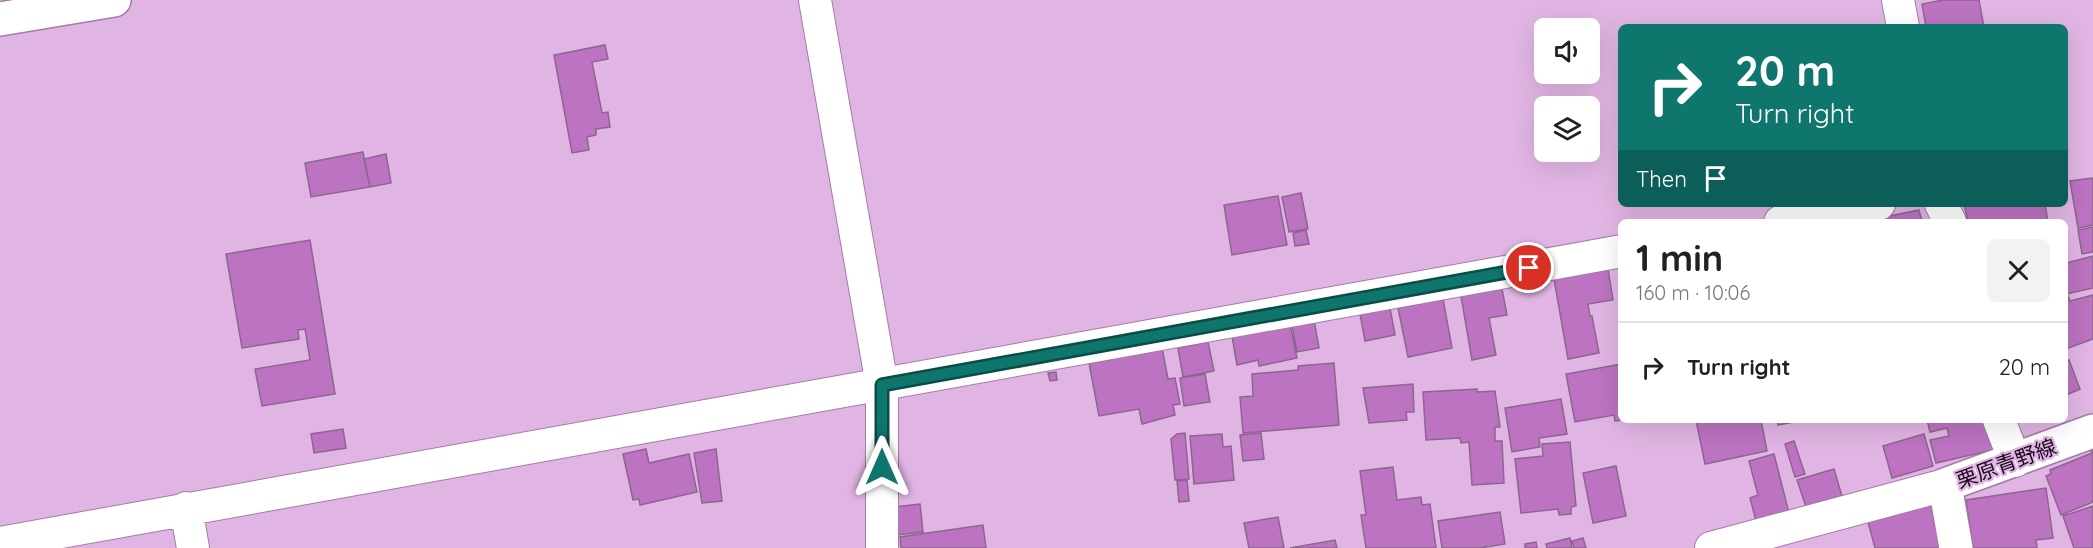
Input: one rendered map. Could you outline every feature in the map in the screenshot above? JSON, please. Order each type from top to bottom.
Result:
[{"type":"main road","points":[[0,20],[114,0]]},
{"type":"main road","name":"栗原青野線","points":[[1956,548],[1945,485],[2093,431]]},
{"type":"street","points":[[815,0],[882,385],[882,548]]},
{"type":"street","points":[[1898,0],[1902,24]]},
{"type":"street","points":[[1797,219],[1863,207]]},
{"type":"street","points":[[0,543],[1618,252]]},
{"type":"street","points":[[2000,423],[2015,461]]},
{"type":"street","points":[[1711,548],[1945,485]]},
{"type":"street","points":[[186,508],[193,548]]},
{"type":"building","points":[[1943,0],[1979,0],[1983,24],[1925,24],[1922,4]]},
{"type":"building","points":[[605,45],[608,59],[592,62],[602,113],[608,112],[610,127],[596,129],[596,135],[587,137],[589,150],[572,153],[554,55]]},
{"type":"building","points":[[363,152],[370,187],[311,197],[305,163]]},
{"type":"building","points":[[386,154],[391,183],[370,187],[364,159]]},
{"type":"building","points":[[2093,178],[2093,225],[2078,228],[2070,181]]},
{"type":"building","points":[[1301,193],[1308,229],[1289,232],[1282,197]]},
{"type":"building","points":[[1278,196],[1287,245],[1232,255],[1224,205]]},
{"type":"building","points":[[1965,207],[2046,207],[2048,219],[1967,219]]},
{"type":"building","points":[[1919,210],[1921,219],[1884,219],[1884,217]]},
{"type":"building","points":[[2093,227],[2093,252],[2082,254],[2078,230]]},
{"type":"building","points":[[1306,230],[1309,244],[1295,246],[1293,233]]},
{"type":"building","points":[[310,240],[335,394],[262,406],[255,369],[310,360],[305,329],[298,330],[299,339],[242,348],[226,254]]},
{"type":"building","points":[[2093,256],[2093,288],[2068,294],[2068,262]]},
{"type":"building","points":[[1608,269],[1613,300],[1588,304],[1599,353],[1568,359],[1554,279]]},
{"type":"building","points":[[1502,289],[1507,315],[1489,318],[1496,355],[1472,360],[1461,296]]},
{"type":"building","points":[[2093,295],[2093,339],[2068,348],[2068,296],[2070,301]]},
{"type":"building","points":[[1443,299],[1452,348],[1408,357],[1398,308]]},
{"type":"building","points":[[1390,308],[1395,335],[1365,341],[1360,314]]},
{"type":"building","points":[[1314,320],[1319,348],[1297,352],[1292,325]]},
{"type":"building","points":[[1290,325],[1297,358],[1259,366],[1258,360],[1237,365],[1232,336]]},
{"type":"building","points":[[1208,342],[1214,371],[1183,377],[1178,348]]},
{"type":"building","points":[[1162,348],[1168,379],[1175,378],[1180,404],[1173,405],[1175,415],[1142,424],[1139,409],[1099,416],[1089,363]]},
{"type":"building","points":[[2068,361],[2080,389],[2068,394]]},
{"type":"building","points":[[1334,363],[1339,425],[1243,433],[1240,397],[1253,396],[1252,374],[1298,370],[1298,366]]},
{"type":"building","points":[[1618,365],[1618,421],[1615,421],[1614,415],[1575,422],[1566,374]]},
{"type":"building","points":[[1056,372],[1057,380],[1050,381],[1048,373]]},
{"type":"building","points":[[1205,374],[1210,402],[1184,406],[1180,378]]},
{"type":"building","points":[[1413,384],[1414,412],[1406,412],[1407,420],[1369,423],[1363,388]]},
{"type":"building","points":[[1477,389],[1477,392],[1495,391],[1500,427],[1495,427],[1495,441],[1502,441],[1504,483],[1472,485],[1469,442],[1461,443],[1460,438],[1426,440],[1423,392]]},
{"type":"building","points":[[1561,399],[1567,434],[1539,438],[1540,447],[1512,452],[1505,408]]},
{"type":"building","points":[[1697,423],[1762,423],[1767,451],[1705,464]]},
{"type":"building","points":[[1928,423],[1991,423],[1997,449],[1936,463],[1930,440],[1949,436],[1947,428],[1930,432]]},
{"type":"building","points":[[343,429],[346,448],[314,453],[311,434]]},
{"type":"building","points":[[1185,433],[1189,479],[1175,480],[1171,439],[1177,434]]},
{"type":"building","points":[[1261,433],[1264,459],[1243,461],[1240,435]]},
{"type":"building","points":[[1222,434],[1223,447],[1231,446],[1234,480],[1194,484],[1190,436]]},
{"type":"building","points":[[1924,434],[1933,466],[1892,478],[1883,446]]},
{"type":"building","points":[[1794,441],[1805,474],[1795,477],[1785,444]]},
{"type":"building","points":[[1570,442],[1576,506],[1571,507],[1571,514],[1559,515],[1558,509],[1521,513],[1515,459],[1543,456],[1542,444]]},
{"type":"building","points":[[2093,448],[2093,502],[2061,515],[2046,476],[2051,474],[2050,470],[2092,453],[2090,449]]},
{"type":"building","points":[[646,449],[649,463],[689,454],[697,492],[640,505],[639,499],[633,500],[623,454]]},
{"type":"building","points":[[716,449],[722,501],[702,503],[694,453]]},
{"type":"building","points":[[1774,454],[1789,513],[1756,521],[1750,498],[1758,495],[1749,461]]},
{"type":"building","points":[[1616,466],[1626,516],[1593,523],[1583,473]]},
{"type":"building","points":[[1393,467],[1397,500],[1421,497],[1422,505],[1430,504],[1436,548],[1366,548],[1361,515],[1366,515],[1360,471]]},
{"type":"building","points":[[1834,469],[1842,496],[1806,507],[1797,480]]},
{"type":"building","points":[[1187,480],[1189,501],[1179,502],[1177,481]]},
{"type":"building","points":[[2046,488],[2053,538],[2036,540],[2037,548],[1973,548],[1966,500]]},
{"type":"building","points":[[920,504],[923,532],[897,535],[894,507]]},
{"type":"building","points":[[1933,504],[1943,548],[1875,548],[1868,522]]},
{"type":"building","points":[[2093,506],[2093,548],[2074,548],[2063,516]]},
{"type":"building","points":[[1500,512],[1505,544],[1480,548],[1442,548],[1438,521]]},
{"type":"building","points":[[1278,517],[1284,548],[1249,548],[1244,523]]},
{"type":"building","points":[[983,525],[986,548],[901,548],[900,537]]},
{"type":"building","points":[[1570,538],[1572,548],[1547,548],[1546,544]]},
{"type":"building","points":[[1583,538],[1586,548],[1574,548],[1572,541]]},
{"type":"building","points":[[1335,540],[1337,548],[1290,548]]},
{"type":"building","points":[[1536,542],[1537,548],[1525,548],[1525,544]]},
{"type":"route","points":[[882,467],[882,385],[1529,268]]}]
